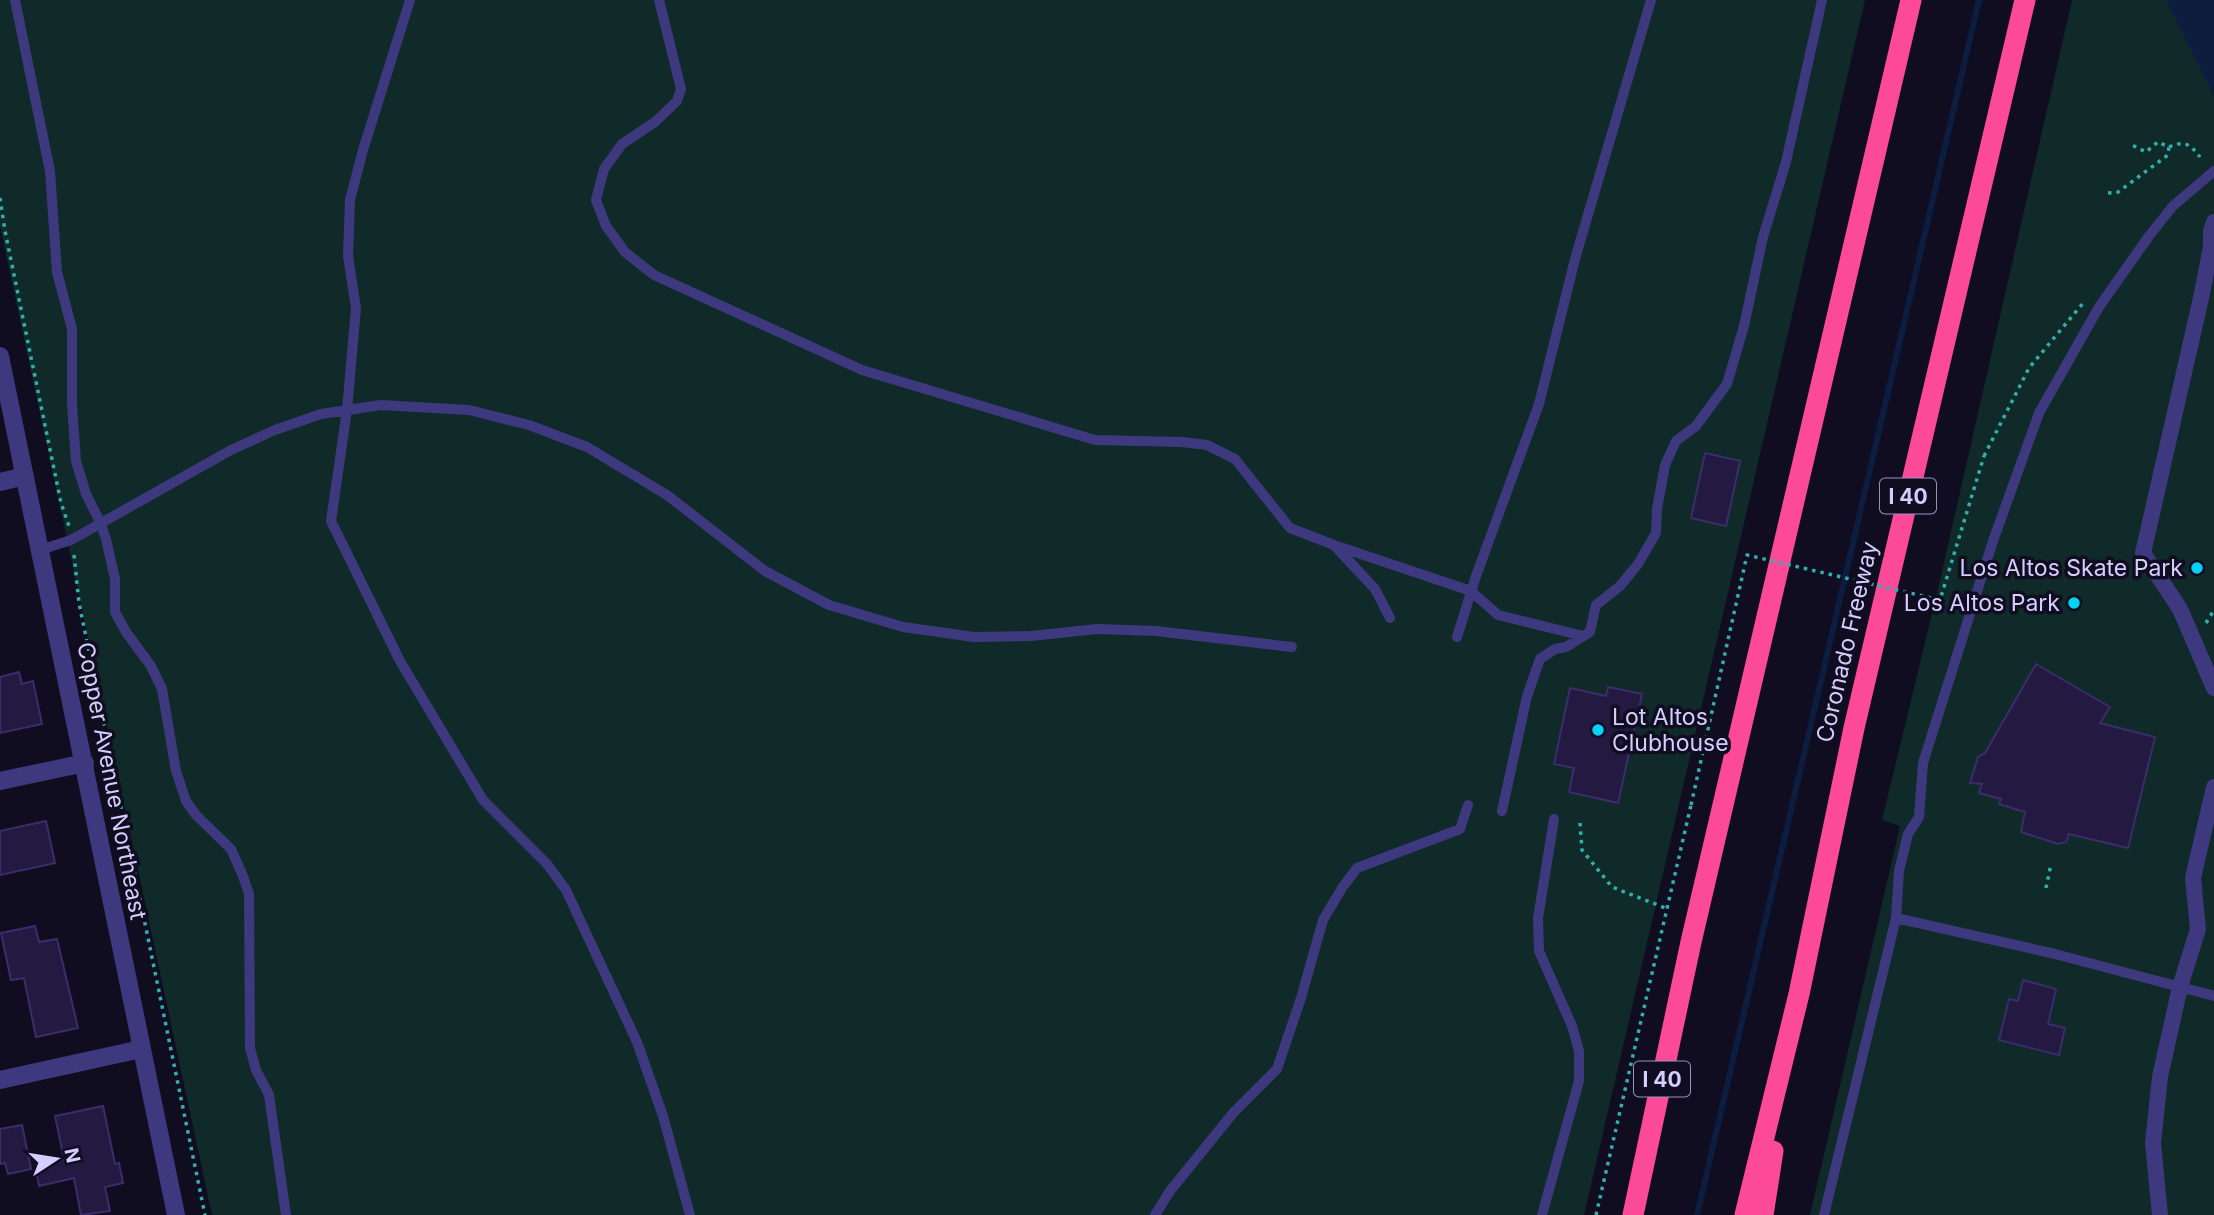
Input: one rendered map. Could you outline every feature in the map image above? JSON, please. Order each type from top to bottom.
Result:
[{"type":"highway","name":"I 40","points":[[1633,1215],[1691,942],[1911,0]]},
{"type":"highway","name":"Coronado Freeway","points":[[1745,1215],[1799,993],[1854,729],[2025,0]]},
{"type":"highway","points":[[1620,1215],[1691,942]]},
{"type":"highway","points":[[1763,1215],[1799,993]]},
{"type":"street","points":[[2214,222],[2201,298],[2143,553],[2180,609],[2214,688]]},
{"type":"street","name":"Copper Avenue Northeast","points":[[0,356],[176,1215]]},
{"type":"street","points":[[0,482],[25,476]]},
{"type":"street","points":[[0,781],[85,763]]},
{"type":"street","points":[[2160,1215],[2153,1143],[2160,1077],[2180,987],[2198,929],[2193,878],[2214,787]]},
{"type":"street","points":[[0,1080],[142,1049]]},
{"type":"lane","points":[[15,0],[50,171],[57,272],[72,329],[72,405],[76,461],[86,494],[101,524],[116,579],[115,612],[151,666],[162,690],[176,771],[186,801],[196,815],[231,849],[243,876],[248,894],[250,1048],[256,1070],[269,1095],[286,1215]]},
{"type":"lane","points":[[410,0],[366,139],[350,200],[348,256],[356,308],[331,521],[400,661],[483,800],[547,864],[566,890],[637,1042],[663,1116],[690,1215]]},
{"type":"lane","points":[[659,0],[681,89],[677,101],[655,122],[622,144],[604,169],[596,200],[607,226],[625,252],[654,275],[862,370],[1095,440],[1207,445],[1235,459],[1290,528],[1471,591],[1498,615],[1583,636]]},
{"type":"lane","points":[[1457,637],[1539,404],[1575,259],[1651,0]]},
{"type":"lane","points":[[1502,811],[1527,696],[1539,659],[1590,632],[1596,605],[1620,586],[1638,564],[1656,533],[1657,509],[1665,466],[1676,441],[1696,426],[1727,384],[1744,326],[1763,237],[1786,162],[1822,0]]},
{"type":"lane","points":[[1824,1215],[1896,918],[1899,871],[1908,834],[1919,817],[1923,762],[1989,554],[2039,413],[2099,307],[2173,206],[2214,171]]},
{"type":"lane","points":[[40,550],[71,540],[253,440],[321,414],[381,405],[469,410],[528,425],[587,447],[667,495],[765,571],[829,605],[903,627],[974,637],[1031,636],[1097,629],[1156,631],[1292,647]]},
{"type":"lane","points":[[1334,545],[1375,589],[1390,618]]},
{"type":"lane","points":[[1155,1215],[1170,1191],[1234,1112],[1277,1069],[1323,920],[1357,868],[1460,829],[1468,805]]},
{"type":"lane","points":[[1542,1215],[1579,1081],[1579,1051],[1572,1026],[1539,951],[1538,918],[1554,819]]},
{"type":"lane","points":[[1896,918],[2055,954],[2214,996]]},
{"type":"path","points":[[2132,145],[2146,152],[2158,142],[2169,146],[2180,142],[2190,144],[2200,157]]},
{"type":"path","points":[[2108,193],[2118,192],[2168,155],[2169,146]]},
{"type":"path","points":[[0,198],[61,503],[69,526]]},
{"type":"path","points":[[1596,1215],[1747,555],[1940,600],[1984,456],[2029,368],[2086,298],[2099,307]]},
{"type":"path","points":[[73,551],[79,603],[205,1215]]},
{"type":"path","points":[[1580,823],[1583,850],[1612,887],[1668,909]]},
{"type":"path","points":[[2046,888],[2051,864]]},
{"type":"green space","points":[[0,0],[1865,0],[1584,1215],[212,1215],[0,226]]},
{"type":"green space","name":"Los Altos Park","points":[[2072,0],[2214,0],[2214,1215],[1810,1215],[1900,826],[1882,820],[1938,589]]},
{"type":"water","points":[[2166,0],[2214,0],[2214,97]]},
{"type":"building","points":[[1705,453],[1740,461],[1726,526],[1691,518]]},
{"type":"building","points":[[2036,664],[2110,707],[2100,723],[2155,737],[2128,848],[2069,834],[2066,842],[2058,844],[2021,832],[2025,812],[1999,804],[2001,799],[1979,793],[1982,784],[1970,783],[1978,757],[1985,753]]},
{"type":"building","points":[[19,672],[22,684],[33,681],[42,724],[0,733],[0,677]]},
{"type":"building","name":"Lot Altos Clubhouse","points":[[1608,687],[1642,694],[1618,803],[1569,792],[1574,768],[1554,764],[1570,688],[1606,696]]},
{"type":"building","points":[[46,821],[55,863],[0,875],[0,831]]},
{"type":"building","points":[[35,926],[39,942],[57,939],[78,1028],[36,1037],[24,978],[11,980],[1,933]]},
{"type":"building","points":[[2023,980],[2056,989],[2048,1024],[2065,1028],[2059,1055],[1999,1040],[2009,999],[2018,1001]]},
{"type":"building","points":[[103,1106],[115,1164],[119,1163],[123,1183],[105,1187],[110,1211],[81,1215],[74,1178],[39,1186],[35,1166],[64,1159],[55,1116]]},
{"type":"building","points":[[22,1125],[31,1169],[8,1174],[5,1163],[0,1164],[0,1129]]},
{"type":"waterway","points":[[1697,1215],[1979,0]]},
{"type":"place","name":"Los Altos Skate Park","points":[[2197,568]]},
{"type":"place","name":"Los Altos Park","points":[[2074,603]]},
{"type":"place","name":"Lot Altos Clubhouse","points":[[1598,730]]}]
